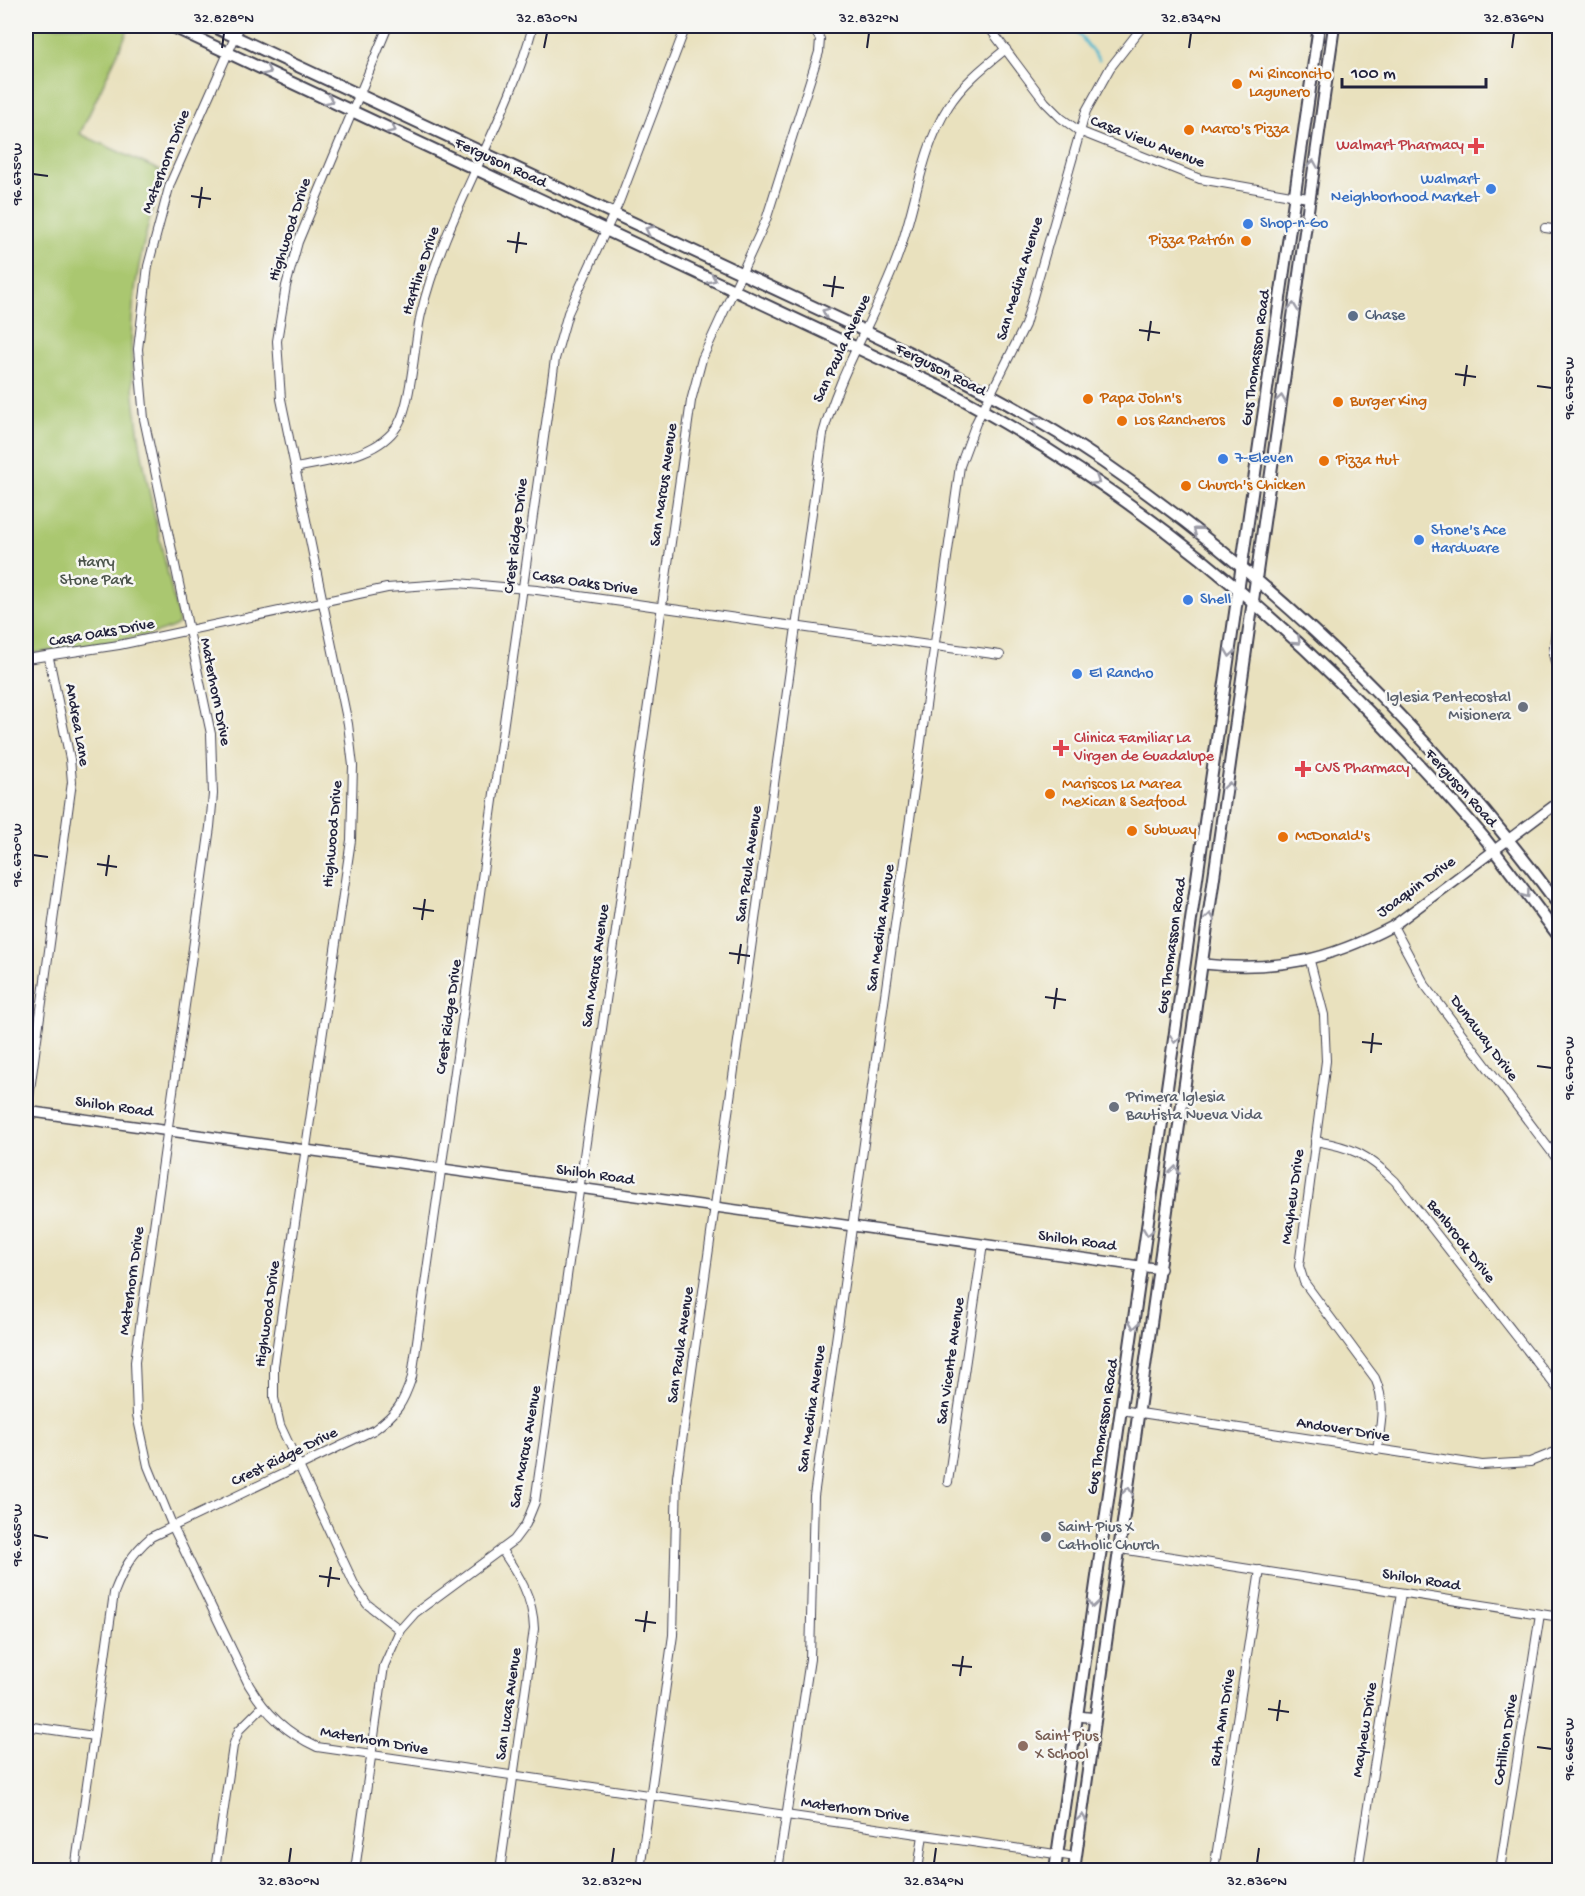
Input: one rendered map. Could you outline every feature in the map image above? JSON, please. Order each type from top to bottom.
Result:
[{"type":"main road","name":"Ferguson Road","points":[[171,26],[859,348],[983,410],[1123,498],[1239,588],[1372,713],[1494,851],[1560,938]]},
{"type":"main road","name":"Ferguson Road","points":[[212,26],[866,331],[991,394],[1102,462],[1243,568],[1378,691],[1459,780],[1560,907]]},
{"type":"main road","name":"Gus Thomasson Road","points":[[1055,1870],[1319,26]]},
{"type":"main road","name":"Gus Thomasson Road","points":[[1074,1870],[1161,1269],[1308,198],[1334,26]]},
{"type":"main road","points":[[1310,83],[1325,84]]},
{"type":"main road","points":[[1271,362],[1286,365]]},
{"type":"main road","points":[[1224,699],[1239,712]]},
{"type":"main road","points":[[1206,819],[1224,822]]},
{"type":"main road","points":[[1186,960],[1204,964]]},
{"type":"street","name":"Materhorn Drive","points":[[240,26],[180,157],[166,195],[148,266],[138,349],[144,418],[210,734],[213,794],[135,1362],[134,1387],[148,1466],[173,1527],[249,1685],[262,1707],[285,1729],[304,1741],[330,1751],[1076,1857]]},
{"type":"street","name":"Highwood Drive","points":[[388,26],[298,242],[280,319],[278,372],[348,724],[353,766],[351,840],[274,1366],[274,1398],[280,1425],[355,1586],[367,1604],[400,1630]]},
{"type":"street","name":"Hartline Drive","points":[[296,468],[376,447],[398,424],[430,279],[518,74],[533,26]]},
{"type":"street","name":"Crest Ridge Drive","points":[[75,1870],[114,1593],[123,1569],[134,1552],[152,1538],[173,1527],[374,1430],[403,1404],[412,1377],[555,359],[568,313],[614,214],[686,26]]},
{"type":"street","name":"San Marcus Avenue","points":[[355,1870],[384,1666],[400,1630],[415,1614],[514,1540],[526,1524],[534,1502],[694,385],[702,359],[766,220],[819,52],[820,39],[812,26]]},
{"type":"street","name":"Casa View Avenue","points":[[988,26],[1045,102],[1079,131],[1200,178],[1308,198]]},
{"type":"street","name":"San Medina Avenue","points":[[778,1870],[810,1659],[814,1496],[960,466],[966,445],[1025,325],[1079,131],[1110,68],[1143,26]]},
{"type":"street","name":"San Paula Avenue","points":[[640,1870],[673,1635],[678,1477],[798,627],[823,434],[830,408],[899,255],[935,134],[958,92],[1006,49]]},
{"type":"street","points":[[1545,228],[1560,230]]},
{"type":"street","name":"Casa Oaks Drive","points":[[26,659],[49,658],[189,631],[387,588],[458,583],[524,589],[1000,655]]},
{"type":"street","points":[[1560,598],[1553,654],[1560,681]]},
{"type":"street","name":"Andrea Lane","points":[[26,1114],[72,782],[70,759],[49,658]]},
{"type":"street","name":"Joaquin Drive","points":[[1204,964],[1241,968],[1310,961],[1339,951],[1393,926],[1560,801]]},
{"type":"street","name":"Dunaway Drive","points":[[1393,926],[1425,985],[1560,1163]]},
{"type":"street","name":"Mayhew Drive","points":[[1310,961],[1324,1015],[1326,1061],[1299,1266],[1304,1282],[1375,1378],[1382,1393],[1383,1409],[1377,1450]]},
{"type":"street","name":"Shiloh Road","points":[[26,1114],[168,1131],[1161,1269]]},
{"type":"street","name":"Benbrook Drive","points":[[1316,1141],[1356,1150],[1376,1163],[1395,1181],[1560,1392]]},
{"type":"street","name":"San Vicente Avenue","points":[[948,1482],[982,1244]]},
{"type":"street","name":"Andover Drive","points":[[1121,1410],[1377,1450],[1491,1465],[1530,1462],[1560,1450]]},
{"type":"street","name":"Shiloh Road","points":[[1101,1546],[1560,1617]]},
{"type":"street","name":"San Lucas Avenue","points":[[501,1549],[528,1592],[534,1610],[534,1629],[501,1870]]},
{"type":"street","name":"Ruth Ann Drive","points":[[1214,1870],[1260,1570]]},
{"type":"street","name":"Mayhew Drive","points":[[1358,1870],[1401,1593]]},
{"type":"street","name":"Cotillion Drive","points":[[1500,1870],[1540,1614]]},
{"type":"street","points":[[215,1870],[232,1746],[239,1730],[262,1707]]},
{"type":"street","points":[[1078,1716],[1096,1718]]},
{"type":"street","points":[[26,1726],[94,1736]]},
{"type":"street","points":[[918,1870],[923,1834]]},
{"type":"green space","name":"Harry Stone Park","points":[[26,26],[130,26],[80,134],[163,172],[139,264],[132,320],[131,357],[145,472],[179,623],[170,628],[132,638],[26,654]]},
{"type":"waterway","points":[[1073,26],[1099,60]]},
{"type":"place","name":"Mi Rinconcito Lagunero","points":[[1237,84]]},
{"type":"place","name":"Marco's Pizza","points":[[1189,130]]},
{"type":"place","name":"Walmart Pharmacy","points":[[1476,146]]},
{"type":"place","name":"Walmart Neighborhood Market","points":[[1491,189]]},
{"type":"place","name":"Shop-n-Go","points":[[1248,224]]},
{"type":"place","name":"Pizza Patrón","points":[[1246,241]]},
{"type":"place","name":"Chase","points":[[1353,316]]},
{"type":"place","name":"Papa John's","points":[[1088,399]]},
{"type":"place","name":"Burger King","points":[[1338,402]]},
{"type":"place","name":"Los Rancheros","points":[[1122,421]]},
{"type":"place","name":"7-Eleven","points":[[1223,459]]},
{"type":"place","name":"Pizza Hut","points":[[1324,461]]},
{"type":"place","name":"Church's Chicken","points":[[1186,486]]},
{"type":"place","name":"Stone's Ace Hardware","points":[[1419,540]]},
{"type":"place","name":"Shell","points":[[1188,600]]},
{"type":"place","name":"El Rancho","points":[[1077,674]]},
{"type":"place","name":"Iglesia Pentecostal Misionera","points":[[1523,707]]},
{"type":"place","name":"Clinica Familiar La Virgen de Guadalupe","points":[[1061,748]]},
{"type":"place","name":"CVS Pharmacy","points":[[1303,769]]},
{"type":"place","name":"Mariscos La Marea Mexican & Seafood","points":[[1050,794]]},
{"type":"place","name":"Subway","points":[[1132,831]]},
{"type":"place","name":"McDonald's","points":[[1283,837]]},
{"type":"place","name":"Primera Iglesia Bautista Nueva Vida","points":[[1114,1107]]},
{"type":"place","name":"Saint Pius X Catholic Church","points":[[1046,1537]]},
{"type":"place","name":"Saint Pius X School","points":[[1023,1746]]}]
